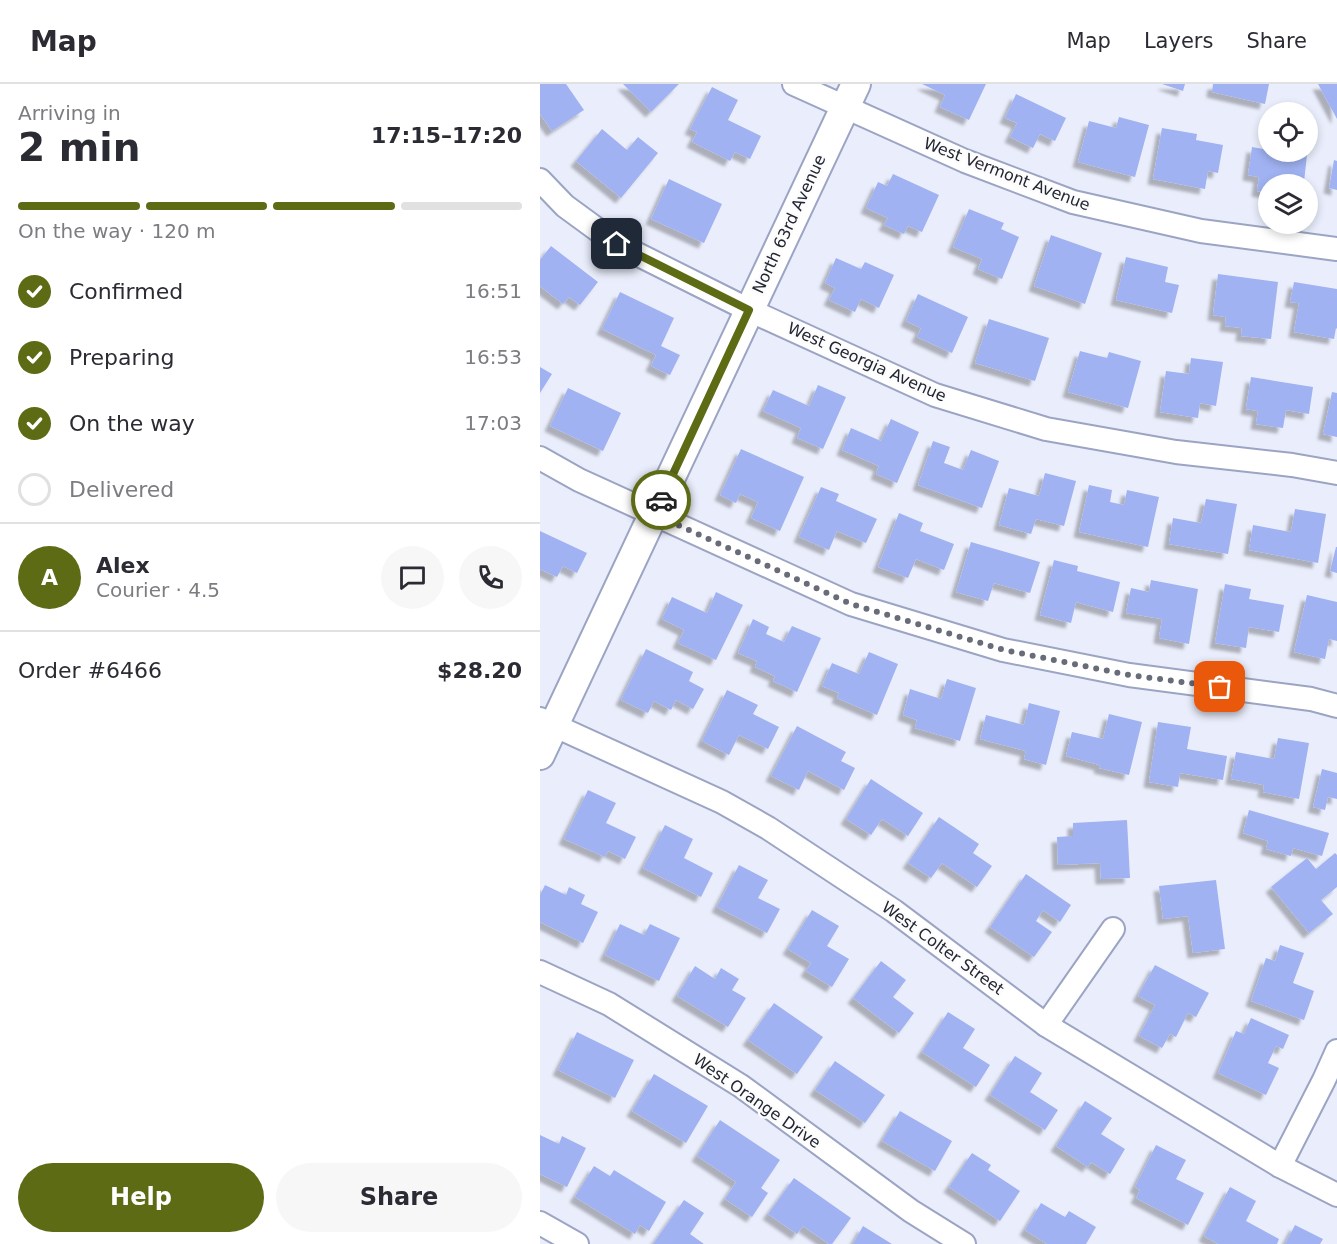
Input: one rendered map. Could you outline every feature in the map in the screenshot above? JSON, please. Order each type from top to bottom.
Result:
[{"type":"street","name":"West Vermont Avenue","points":[[794,84],[850,96],[965,161],[1073,202],[1201,231],[1337,249]]},
{"type":"street","name":"North 63rd Avenue","points":[[540,755],[547,722],[654,514],[850,96]]},
{"type":"street","name":"West Georgia Avenue","points":[[540,180],[565,206],[617,244],[749,310],[935,395],[1046,429],[1176,452],[1292,465],[1337,473]]},
{"type":"street","points":[[540,458],[579,480],[851,604],[1004,650],[1129,675],[1311,699],[1337,706]]},
{"type":"street","name":"West Colter Street","points":[[547,722],[722,802],[768,828],[894,911],[1046,1025],[1280,1166],[1337,1195]]},
{"type":"street","points":[[1046,1025],[1113,929]]},
{"type":"street","name":"West Orange Drive","points":[[540,972],[609,1004],[741,1086],[911,1211],[964,1244]]},
{"type":"street","points":[[1280,1166],[1337,1051]]},
{"type":"street","points":[[540,1223],[577,1244]]},
{"type":"building","points":[[540,84],[566,84],[584,110],[552,131],[540,114]]},
{"type":"building","points":[[623,84],[679,84],[651,112]]},
{"type":"building","points":[[922,84],[986,84],[969,120],[940,107],[945,95]]},
{"type":"building","points":[[1162,84],[1185,84],[1183,91]]},
{"type":"building","points":[[1213,84],[1269,84],[1265,102],[1212,92]]},
{"type":"building","points":[[1318,84],[1337,84],[1337,119]]},
{"type":"building","points":[[712,87],[738,100],[728,120],[761,136],[750,159],[735,152],[730,161],[692,142],[697,132],[690,129]]},
{"type":"building","points":[[1016,94],[1066,118],[1055,141],[1040,134],[1033,148],[1010,137],[1017,123],[1005,118]]},
{"type":"building","points":[[1119,117],[1149,125],[1135,177],[1078,162],[1089,121],[1116,128]]},
{"type":"building","points":[[1162,128],[1197,134],[1196,140],[1223,145],[1218,173],[1208,171],[1205,189],[1153,179]]},
{"type":"building","points":[[602,129],[627,150],[638,137],[658,153],[621,198],[576,161]]},
{"type":"building","points":[[1252,147],[1258,148],[1258,162],[1306,162],[1305,174],[1258,174],[1258,177],[1248,175]]},
{"type":"building","points":[[1334,160],[1337,161],[1337,190],[1329,188]]},
{"type":"building","points":[[893,174],[939,195],[922,232],[908,226],[904,234],[884,225],[888,218],[866,208],[878,182],[887,186]]},
{"type":"building","points":[[669,179],[722,204],[704,243],[651,219]]},
{"type":"building","points":[[969,209],[1004,223],[1001,229],[1019,237],[1002,279],[978,269],[982,259],[953,247]]},
{"type":"building","points":[[1051,235],[1102,253],[1085,304],[1034,286]]},
{"type":"building","points":[[551,246],[598,282],[580,305],[569,297],[563,304],[540,286],[540,260]]},
{"type":"building","points":[[1126,257],[1168,267],[1165,282],[1179,285],[1172,313],[1116,300]]},
{"type":"building","points":[[836,258],[861,269],[865,262],[894,275],[879,308],[861,299],[855,312],[829,300],[835,288],[825,283]]},
{"type":"building","points":[[1218,274],[1278,282],[1271,339],[1241,336],[1242,328],[1225,326],[1226,317],[1213,315]]},
{"type":"building","points":[[1294,282],[1337,289],[1337,329],[1334,339],[1294,332],[1299,303],[1290,302]]},
{"type":"building","points":[[620,292],[674,318],[661,346],[680,355],[670,375],[651,366],[656,355],[602,329]]},
{"type":"building","points":[[918,294],[968,317],[952,353],[917,337],[921,328],[906,321]]},
{"type":"building","points":[[989,319],[1049,338],[1035,381],[975,363]]},
{"type":"building","points":[[1080,351],[1107,358],[1109,352],[1141,361],[1128,408],[1068,392]]},
{"type":"building","points":[[1191,358],[1223,362],[1216,406],[1200,403],[1198,418],[1160,412],[1166,371],[1189,374]]},
{"type":"building","points":[[540,367],[552,374],[540,393]]},
{"type":"building","points":[[1251,377],[1313,387],[1309,414],[1286,410],[1283,428],[1256,424],[1258,411],[1246,409]]},
{"type":"building","points":[[818,385],[846,397],[823,449],[797,438],[801,428],[763,411],[773,390],[809,406]]},
{"type":"building","points":[[568,388],[621,413],[603,451],[550,426]]},
{"type":"building","points":[[1332,392],[1337,393],[1337,437],[1323,434]]},
{"type":"building","points":[[891,419],[919,432],[897,483],[876,474],[879,466],[842,450],[851,428],[881,441]]},
{"type":"building","points":[[933,441],[950,447],[944,463],[963,470],[971,450],[999,461],[982,508],[918,485]]},
{"type":"building","points":[[741,449],[804,477],[780,531],[751,518],[758,502],[740,494],[736,503],[720,495]]},
{"type":"building","points":[[1045,473],[1076,481],[1064,526],[1036,519],[1031,534],[999,525],[1009,488],[1039,496]]},
{"type":"building","points":[[1089,485],[1112,490],[1110,502],[1124,505],[1127,490],[1159,497],[1148,547],[1079,532]]},
{"type":"building","points":[[821,487],[839,494],[836,501],[877,519],[866,543],[837,531],[829,550],[799,537]]},
{"type":"building","points":[[1206,499],[1237,504],[1228,554],[1169,544],[1173,518],[1201,523]]},
{"type":"building","points":[[1295,509],[1326,514],[1318,563],[1249,550],[1253,525],[1291,532]]},
{"type":"building","points":[[899,513],[923,523],[920,531],[954,544],[944,570],[916,559],[908,578],[878,567]]},
{"type":"building","points":[[540,531],[587,553],[577,573],[563,566],[557,577],[540,569]]},
{"type":"building","points":[[971,542],[1040,562],[1030,593],[994,583],[988,601],[956,592]]},
{"type":"building","points":[[1337,547],[1337,573],[1330,571]]},
{"type":"building","points":[[1054,560],[1078,566],[1077,571],[1120,582],[1113,612],[1076,602],[1071,623],[1040,615]]},
{"type":"building","points":[[1151,580],[1198,589],[1189,644],[1159,638],[1162,619],[1126,613],[1131,588],[1149,592]]},
{"type":"building","points":[[1225,584],[1251,589],[1249,599],[1284,605],[1279,632],[1249,627],[1246,648],[1215,643]]},
{"type":"building","points":[[716,592],[743,605],[716,660],[678,643],[684,630],[662,619],[672,597],[707,613]]},
{"type":"building","points":[[1307,595],[1337,602],[1337,641],[1329,639],[1325,659],[1294,652]]},
{"type":"building","points":[[753,619],[769,627],[766,634],[784,642],[792,626],[821,638],[797,692],[773,681],[775,676],[755,667],[757,661],[738,653]]},
{"type":"building","points":[[646,649],[693,672],[689,681],[704,689],[693,709],[676,700],[671,710],[654,701],[648,713],[621,700]]},
{"type":"building","points":[[869,652],[898,664],[877,715],[837,698],[839,693],[822,686],[832,663],[859,674]]},
{"type":"building","points":[[947,679],[976,688],[960,741],[915,728],[917,720],[903,715],[910,689],[941,699]]},
{"type":"building","points":[[727,690],[758,705],[753,714],[779,727],[768,749],[739,735],[729,755],[702,741]]},
{"type":"building","points":[[1029,703],[1060,711],[1046,765],[1024,759],[1026,751],[980,739],[986,715],[1024,725]]},
{"type":"building","points":[[1109,714],[1142,722],[1129,775],[1099,768],[1100,765],[1066,756],[1072,732],[1103,739]]},
{"type":"building","points":[[1158,722],[1191,727],[1187,749],[1227,756],[1223,780],[1180,773],[1178,787],[1149,782]]},
{"type":"building","points":[[797,726],[846,752],[841,761],[855,768],[844,790],[808,771],[799,790],[771,776]]},
{"type":"building","points":[[1278,738],[1309,743],[1299,799],[1263,792],[1264,785],[1231,779],[1236,752],[1274,759]]},
{"type":"building","points":[[1322,769],[1337,773],[1337,799],[1328,797],[1325,810],[1313,807]]},
{"type":"building","points":[[871,779],[923,813],[908,836],[882,819],[871,835],[846,819]]},
{"type":"building","points":[[588,790],[616,803],[606,823],[636,837],[625,859],[608,851],[605,857],[564,839]]},
{"type":"building","points":[[1249,810],[1329,833],[1322,856],[1293,848],[1291,856],[1266,849],[1268,841],[1243,833]]},
{"type":"building","points":[[939,817],[979,844],[973,853],[992,866],[977,887],[942,863],[931,878],[908,863]]},
{"type":"building","points":[[1127,820],[1130,878],[1101,879],[1100,863],[1058,865],[1057,837],[1073,836],[1073,823]]},
{"type":"building","points":[[665,825],[693,839],[684,858],[713,873],[701,897],[643,868]]},
{"type":"building","points":[[1335,853],[1337,855],[1337,887],[1321,900],[1333,914],[1309,933],[1271,887],[1307,858],[1316,869]]},
{"type":"building","points":[[739,865],[768,880],[758,898],[780,909],[767,933],[717,907]]},
{"type":"building","points":[[1026,874],[1071,905],[1060,922],[1043,910],[1036,921],[1052,932],[1034,957],[990,927]]},
{"type":"building","points":[[1216,880],[1225,949],[1193,953],[1188,916],[1163,919],[1159,886]]},
{"type":"building","points":[[545,885],[566,895],[569,887],[585,895],[581,904],[598,912],[583,943],[540,922],[540,895]]},
{"type":"building","points":[[812,910],[839,926],[827,946],[849,959],[832,987],[806,971],[811,963],[788,949]]},
{"type":"building","points":[[620,924],[644,935],[650,924],[680,938],[659,981],[605,955]]},
{"type":"building","points":[[1280,945],[1304,953],[1293,983],[1314,991],[1304,1020],[1251,1001],[1266,958],[1275,961]]},
{"type":"building","points":[[881,961],[906,980],[893,997],[914,1013],[899,1033],[853,998]]},
{"type":"building","points":[[1155,965],[1209,993],[1196,1017],[1188,1013],[1176,1037],[1170,1034],[1162,1048],[1139,1036],[1155,1005],[1138,996]]},
{"type":"building","points":[[695,966],[715,979],[721,968],[739,979],[732,990],[746,998],[728,1027],[677,996]]},
{"type":"building","points":[[774,1003],[823,1037],[797,1074],[748,1040]]},
{"type":"building","points":[[948,1012],[975,1029],[963,1048],[990,1065],[976,1087],[922,1052]]},
{"type":"building","points":[[1251,1018],[1289,1035],[1283,1049],[1276,1046],[1268,1063],[1279,1068],[1266,1095],[1218,1073],[1236,1031],[1244,1034]]},
{"type":"building","points":[[577,1032],[634,1060],[615,1098],[558,1070]]},
{"type":"building","points":[[1015,1056],[1042,1073],[1030,1092],[1058,1110],[1045,1130],[990,1095]]},
{"type":"building","points":[[835,1061],[885,1095],[865,1123],[815,1090]]},
{"type":"building","points":[[654,1074],[708,1106],[686,1143],[632,1111]]},
{"type":"building","points":[[1085,1101],[1112,1118],[1101,1134],[1125,1149],[1110,1174],[1091,1162],[1088,1167],[1056,1146]]},
{"type":"building","points":[[900,1111],[952,1141],[935,1171],[882,1141]]},
{"type":"building","points":[[720,1120],[780,1160],[761,1188],[768,1193],[752,1217],[725,1199],[736,1182],[697,1156]]},
{"type":"building","points":[[540,1135],[559,1144],[562,1136],[586,1148],[567,1187],[540,1174]]},
{"type":"building","points":[[1156,1145],[1186,1160],[1176,1179],[1204,1193],[1188,1225],[1136,1198],[1140,1190],[1135,1187]]},
{"type":"building","points":[[972,1153],[991,1165],[988,1170],[1020,1191],[1000,1221],[949,1187]]},
{"type":"building","points":[[594,1166],[610,1176],[614,1170],[666,1202],[649,1231],[640,1225],[635,1234],[575,1197]]},
{"type":"building","points":[[794,1178],[851,1218],[832,1244],[803,1226],[797,1234],[768,1214]]},
{"type":"building","points":[[1230,1187],[1256,1201],[1246,1221],[1279,1239],[1277,1244],[1218,1244],[1204,1236]]},
{"type":"building","points":[[684,1200],[704,1213],[690,1234],[704,1244],[653,1244]]},
{"type":"building","points":[[1041,1203],[1065,1217],[1069,1211],[1096,1227],[1086,1244],[1047,1244],[1025,1230]]},
{"type":"building","points":[[1295,1225],[1323,1239],[1320,1244],[1285,1244]]},
{"type":"building","points":[[863,1226],[892,1244],[853,1244]]},
{"type":"way so far","points":[[661,500],[654,514],[851,604],[1004,650],[1129,675],[1220,687]]},
{"type":"route","points":[[617,244],[749,310],[661,500]]}]
